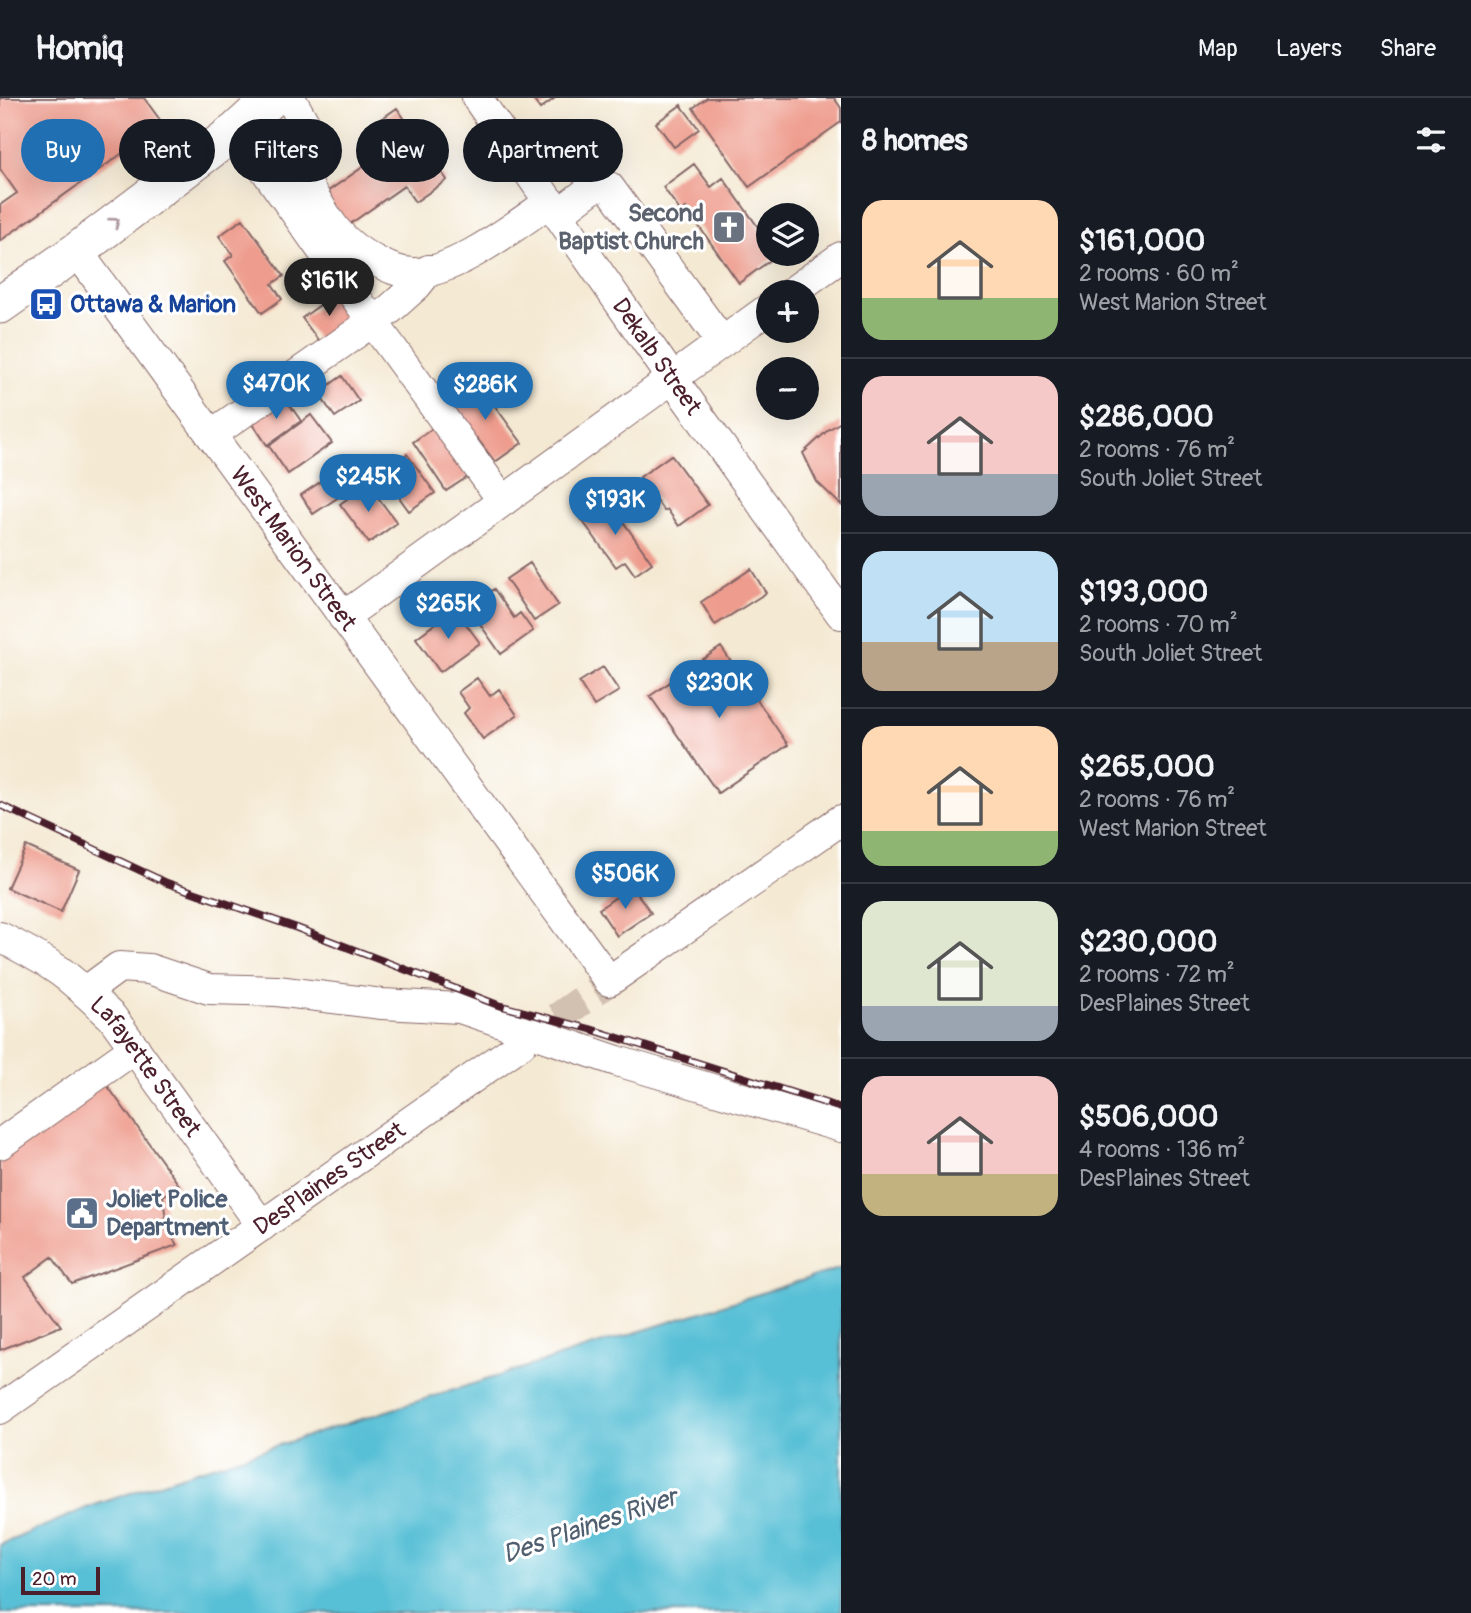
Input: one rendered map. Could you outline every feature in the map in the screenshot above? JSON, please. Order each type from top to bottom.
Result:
[{"type":"main road","points":[[249,119],[272,98]]},
{"type":"main road","points":[[4,293],[77,251],[229,135]]},
{"type":"street","points":[[252,119],[287,98],[307,128],[301,176],[336,230],[369,257],[393,270],[415,273],[447,266],[595,186],[609,187],[722,342]]},
{"type":"street","name":"Dekalb Street","points":[[477,98],[841,614]]},
{"type":"street","points":[[279,182],[373,322],[503,501]]},
{"type":"street","name":"West Marion Street","points":[[77,251],[609,981],[841,820]]},
{"type":"street","points":[[809,280],[841,257]]},
{"type":"street","points":[[211,435],[373,322],[399,302],[429,270]]},
{"type":"street","points":[[343,617],[756,318]]},
{"type":"street","name":"Lafayette Street","points":[[0,937],[58,970],[112,1017],[262,1226]]},
{"type":"street","points":[[85,992],[119,967],[149,970],[209,989],[278,991],[382,1004],[460,1008],[617,1061],[841,1127]]},
{"type":"street","name":"DesPlaines Street","points":[[0,1409],[521,1044]]},
{"type":"street","points":[[0,1144],[135,1048]]},
{"type":"water","name":"Des Plaines River","points":[[841,1268],[841,1613],[0,1613],[0,1545],[89,1507]]},
{"type":"building","points":[[0,98],[144,98],[159,119],[119,119],[119,156],[105,166],[105,119],[21,119],[21,182],[82,182],[0,241],[0,205],[17,193],[0,169]]},
{"type":"building","points":[[532,98],[555,98],[540,109]]},
{"type":"building","points":[[707,98],[834,98],[841,108],[841,122],[749,187],[693,108]]},
{"type":"building","points":[[681,105],[699,129],[674,147],[656,123]]},
{"type":"building","points":[[397,108],[405,119],[381,119]]},
{"type":"building","name":"Second Baptist Church","points":[[694,164],[711,187],[723,178],[756,224],[756,266],[762,266],[739,283],[686,208],[681,212],[663,187]]},
{"type":"building","points":[[356,172],[356,182],[444,182],[415,202],[404,186],[347,226],[324,194]]},
{"type":"building","points":[[243,219],[284,276],[272,284],[282,299],[262,313],[225,261],[233,255],[219,236]]},
{"type":"building","points":[[337,293],[355,319],[321,344],[302,318]]},
{"type":"building","points":[[342,376],[359,401],[335,417],[318,393]]},
{"type":"building","points":[[475,379],[522,443],[495,462],[477,438],[474,440],[449,406],[468,392],[464,387]]},
{"type":"building","points":[[285,398],[301,421],[267,445],[251,421]]},
{"type":"building","points":[[311,415],[332,443],[288,474],[269,446]]},
{"type":"building","points":[[841,422],[841,505],[817,482],[803,453]]},
{"type":"building","points":[[436,426],[469,476],[446,491],[413,442]]},
{"type":"building","points":[[407,454],[435,493],[409,511],[381,472]]},
{"type":"building","points":[[671,455],[708,505],[679,526],[667,509],[664,511],[640,477]]},
{"type":"building","points":[[341,468],[354,487],[313,514],[301,495]]},
{"type":"building","points":[[368,484],[397,523],[369,543],[340,504]]},
{"type":"building","points":[[606,497],[652,563],[635,575],[625,561],[616,567],[579,516]]},
{"type":"building","points":[[530,563],[558,605],[534,621],[506,579]]},
{"type":"building","points":[[751,569],[766,593],[715,625],[701,602]]},
{"type":"building","points":[[494,589],[514,618],[520,613],[533,631],[501,654],[468,607]]},
{"type":"building","points":[[455,609],[480,643],[440,672],[416,638]]},
{"type":"building","points":[[721,647],[788,745],[718,793],[650,696]]},
{"type":"building","points":[[603,667],[619,691],[594,706],[579,682]]},
{"type":"building","points":[[477,678],[490,696],[499,689],[517,715],[483,739],[464,713],[469,708],[458,692]]},
{"type":"building","points":[[26,846],[79,870],[61,912],[7,888]]},
{"type":"building","points":[[632,886],[651,913],[617,936],[599,909]]},
{"type":"building","name":"Joliet Police Department","points":[[104,1081],[179,1185],[163,1196],[167,1229],[177,1245],[72,1284],[52,1257],[25,1277],[61,1326],[0,1350],[0,1156]]},
{"type":"tunnel","points":[[521,1044],[609,981]]},
{"type":"railway","points":[[0,805],[167,883],[297,928],[498,1005],[590,1029],[841,1108]]},
{"type":"place","name":"Second Baptist Church","points":[[729,227]]},
{"type":"place","name":"Ottawa & Marion","points":[[46,304]]},
{"type":"place","name":"Joliet Police Department","points":[[82,1213]]}]
